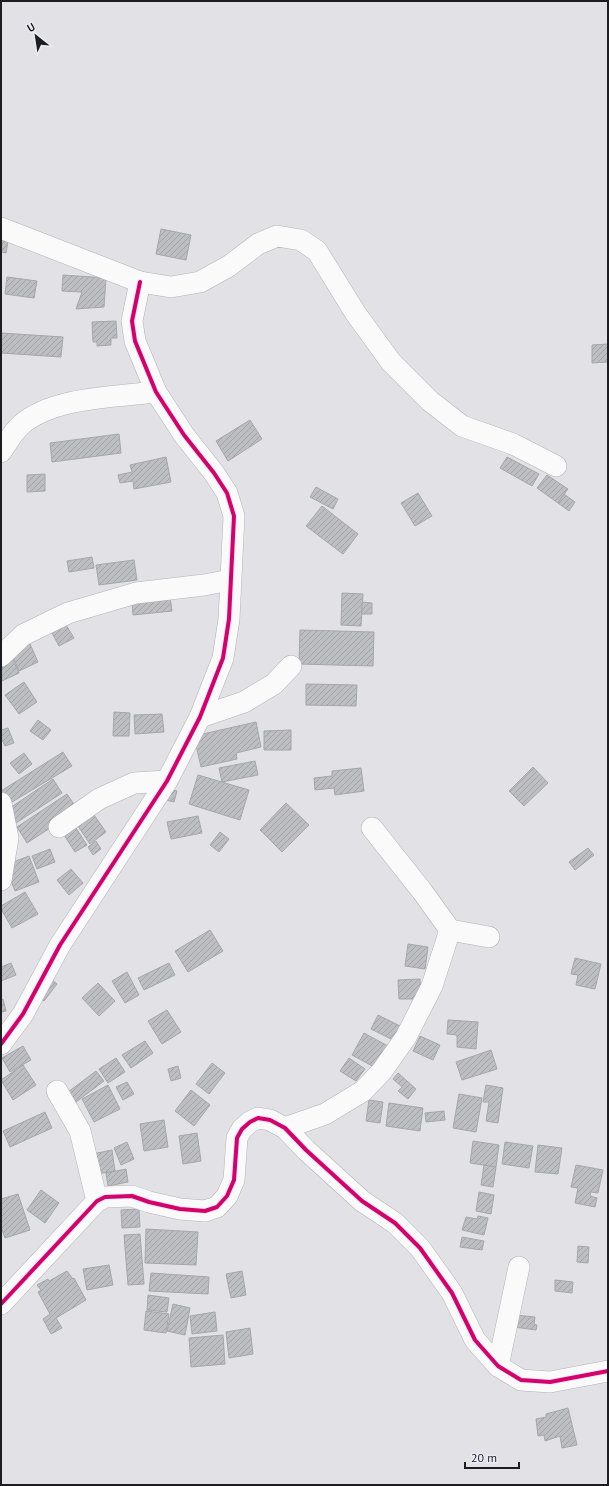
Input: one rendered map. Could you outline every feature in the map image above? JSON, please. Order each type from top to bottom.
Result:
[{"type":"street","points":[[1,228],[140,282],[171,287],[200,282],[229,266],[258,244],[277,236],[301,240],[317,251],[356,314],[391,362],[430,401],[462,426],[513,444],[556,466]]},
{"type":"street","points":[[1,1044],[23,1014],[60,944],[166,781],[200,717],[223,658],[230,620],[230,580],[234,516],[227,493],[214,473],[184,435],[156,392],[135,341],[132,321],[140,282]]},
{"type":"street","points":[[1,452],[21,425],[40,412],[65,403],[156,392]]},
{"type":"street","points":[[1,656],[23,635],[68,613],[136,593],[204,585],[230,580]]},
{"type":"street","points":[[200,717],[244,702],[274,684],[291,666]]},
{"type":"street","points":[[59,827],[99,799],[134,783],[166,781]]},
{"type":"street","points":[[1,803],[8,838],[1,880]]},
{"type":"street","points":[[372,828],[422,891],[450,930],[489,937]]},
{"type":"street","points":[[285,1128],[324,1114],[363,1091],[382,1071],[406,1037],[432,986],[450,930]]},
{"type":"street","points":[[57,1091],[80,1131],[97,1201]]},
{"type":"street","points":[[1,1304],[97,1201],[106,1197],[132,1196],[149,1202],[180,1209],[204,1211],[217,1207],[226,1196],[234,1180],[237,1138],[242,1129],[250,1122],[258,1118],[270,1120],[285,1128],[306,1150],[362,1201],[395,1223],[420,1248],[452,1293],[475,1340],[498,1366],[521,1380],[550,1382],[608,1371]]},
{"type":"street","points":[[498,1366],[519,1267]]},
{"type":"building","points":[[161,229],[191,235],[186,260],[156,254]]},
{"type":"building","points":[[1,234],[9,235],[6,253],[1,252]]},
{"type":"building","points":[[63,275],[106,278],[104,307],[76,309],[82,292],[62,291]]},
{"type":"building","points":[[7,277],[37,281],[34,298],[5,294]]},
{"type":"building","points":[[116,321],[117,338],[111,338],[111,345],[97,346],[97,342],[93,342],[92,322]]},
{"type":"building","points":[[1,333],[63,337],[61,357],[1,353]]},
{"type":"building","points":[[608,344],[608,362],[592,363],[592,345]]},
{"type":"building","points":[[250,420],[262,439],[228,461],[216,441]]},
{"type":"building","points":[[119,434],[121,453],[52,462],[50,443]]},
{"type":"building","points":[[166,457],[171,482],[134,489],[133,481],[120,483],[118,475],[132,472],[130,465]]},
{"type":"building","points":[[507,457],[539,474],[532,486],[500,468]]},
{"type":"building","points":[[45,474],[45,491],[27,492],[27,475]]},
{"type":"building","points":[[547,475],[568,489],[558,503],[537,488]]},
{"type":"building","points":[[316,487],[338,499],[333,509],[310,497]]},
{"type":"building","points":[[418,493],[432,516],[415,526],[401,503]]},
{"type":"building","points":[[564,494],[575,502],[569,511],[558,503]]},
{"type":"building","points":[[322,506],[358,534],[343,554],[306,526]]},
{"type":"building","points":[[92,557],[94,568],[69,572],[67,561]]},
{"type":"building","points":[[134,560],[137,580],[99,585],[96,565]]},
{"type":"building","points":[[342,593],[363,594],[361,626],[341,625]]},
{"type":"building","points":[[170,597],[172,611],[133,615],[132,601]]},
{"type":"building","points":[[362,602],[372,603],[372,614],[362,614]]},
{"type":"building","points":[[66,625],[74,638],[59,646],[52,633]]},
{"type":"building","points":[[300,630],[374,632],[373,666],[299,664]]},
{"type":"building","points":[[30,644],[38,662],[19,671],[11,653]]},
{"type":"building","points":[[12,658],[19,673],[2,681],[1,670],[3,669],[1,665]]},
{"type":"building","points":[[24,682],[37,702],[19,714],[5,695]]},
{"type":"building","points":[[306,684],[357,685],[356,706],[306,705]]},
{"type":"building","points":[[114,712],[130,713],[129,736],[113,736]]},
{"type":"building","points":[[162,714],[164,732],[135,734],[134,715]]},
{"type":"building","points":[[38,720],[51,730],[43,740],[30,731]]},
{"type":"building","points":[[256,722],[261,747],[236,753],[237,759],[201,767],[194,736]]},
{"type":"building","points":[[8,728],[14,743],[5,746],[1,738],[1,730]]},
{"type":"building","points":[[291,730],[291,750],[264,750],[264,731]]},
{"type":"building","points":[[63,752],[72,766],[7,805],[1,795],[1,791]]},
{"type":"building","points":[[24,753],[32,764],[19,774],[10,763]]},
{"type":"building","points":[[255,761],[258,775],[222,782],[219,768]]},
{"type":"building","points":[[533,767],[548,783],[524,806],[509,791]]},
{"type":"building","points":[[361,768],[364,791],[335,795],[334,788],[315,790],[314,778],[332,776],[332,771]]},
{"type":"building","points":[[198,775],[249,790],[240,820],[189,804]]},
{"type":"building","points":[[53,779],[62,793],[16,823],[7,810]]},
{"type":"building","points":[[165,787],[177,791],[174,802],[162,799]]},
{"type":"building","points":[[67,794],[78,810],[27,843],[17,827]]},
{"type":"building","points":[[286,803],[309,825],[282,852],[260,830]]},
{"type":"building","points":[[94,815],[106,832],[90,844],[78,826]]},
{"type":"building","points":[[198,816],[202,833],[171,839],[167,822]]},
{"type":"building","points":[[76,828],[87,845],[75,852],[64,835]]},
{"type":"building","points":[[220,832],[229,839],[219,852],[210,845]]},
{"type":"building","points":[[96,841],[101,849],[93,855],[88,847]]},
{"type":"building","points":[[588,848],[594,855],[575,870],[569,862]]},
{"type":"building","points":[[50,849],[55,862],[37,869],[32,856]]},
{"type":"building","points":[[29,856],[39,882],[15,891],[5,865]]},
{"type":"building","points":[[71,869],[83,883],[69,895],[57,880]]},
{"type":"building","points":[[25,892],[38,914],[12,928],[1,909],[1,906]]},
{"type":"building","points":[[210,930],[223,951],[188,972],[175,951]]},
{"type":"building","points":[[408,944],[428,947],[425,969],[405,966]]},
{"type":"building","points":[[575,958],[601,964],[595,989],[576,985],[578,975],[571,974]]},
{"type":"building","points":[[11,963],[16,975],[1,981],[1,967]]},
{"type":"building","points":[[169,963],[175,975],[144,990],[138,978]]},
{"type":"building","points":[[127,972],[139,995],[125,1003],[112,981]]},
{"type":"building","points":[[50,978],[57,984],[44,1001],[36,995]]},
{"type":"building","points":[[420,979],[421,999],[399,999],[398,980]]},
{"type":"building","points":[[98,983],[115,1001],[99,1016],[82,998]]},
{"type":"building","points":[[3,999],[6,1011],[1,1012],[1,1000]]},
{"type":"building","points":[[167,1010],[181,1032],[162,1044],[148,1021]]},
{"type":"building","points":[[378,1015],[404,1028],[397,1042],[371,1029]]},
{"type":"building","points":[[448,1020],[478,1022],[476,1049],[457,1047],[457,1035],[447,1034]]},
{"type":"building","points":[[364,1033],[388,1046],[376,1068],[352,1055]]},
{"type":"building","points":[[420,1036],[440,1045],[433,1060],[413,1051]]},
{"type":"building","points":[[145,1041],[153,1053],[131,1068],[122,1055]]},
{"type":"building","points":[[23,1046],[31,1060],[10,1072],[2,1058]]},
{"type":"building","points":[[491,1050],[497,1069],[462,1080],[456,1062]]},
{"type":"building","points":[[116,1058],[125,1072],[108,1083],[99,1069]]},
{"type":"building","points":[[349,1058],[365,1069],[356,1081],[340,1071]]},
{"type":"building","points":[[212,1063],[225,1073],[209,1094],[196,1084]]},
{"type":"building","points":[[23,1065],[36,1085],[13,1100],[1,1080]]},
{"type":"building","points":[[178,1066],[181,1078],[171,1081],[168,1069]]},
{"type":"building","points":[[96,1071],[104,1081],[72,1105],[64,1095]]},
{"type":"building","points":[[398,1073],[416,1089],[408,1099],[398,1091],[402,1087],[393,1079]]},
{"type":"building","points":[[127,1082],[134,1094],[123,1100],[116,1087]]},
{"type":"building","points":[[108,1085],[120,1109],[94,1122],[82,1099]]},
{"type":"building","points":[[486,1085],[503,1088],[498,1123],[486,1121],[489,1102],[483,1102]]},
{"type":"building","points":[[191,1090],[210,1105],[194,1126],[175,1111]]},
{"type":"building","points":[[459,1094],[482,1098],[476,1132],[453,1128]]},
{"type":"building","points":[[369,1100],[383,1102],[380,1123],[366,1121]]},
{"type":"building","points":[[389,1103],[423,1108],[420,1131],[386,1126]]},
{"type":"building","points":[[444,1111],[445,1120],[426,1122],[425,1113]]},
{"type":"building","points":[[45,1112],[52,1128],[10,1147],[3,1131]]},
{"type":"building","points":[[164,1120],[168,1147],[144,1151],[140,1124]]},
{"type":"building","points":[[197,1133],[201,1161],[183,1164],[179,1136]]},
{"type":"building","points":[[473,1141],[499,1145],[496,1167],[470,1163]]},
{"type":"building","points":[[127,1142],[134,1159],[121,1165],[114,1148]]},
{"type":"building","points":[[505,1142],[533,1146],[529,1168],[502,1164]]},
{"type":"building","points":[[538,1145],[562,1148],[558,1174],[535,1172]]},
{"type":"building","points":[[112,1150],[115,1171],[91,1175],[88,1155]]},
{"type":"building","points":[[484,1165],[496,1167],[493,1187],[481,1185]]},
{"type":"building","points":[[576,1165],[603,1170],[598,1193],[591,1192],[590,1196],[597,1198],[595,1207],[575,1203],[578,1188],[571,1187]]},
{"type":"building","points":[[126,1169],[128,1182],[108,1186],[106,1173]]},
{"type":"building","points":[[41,1190],[59,1203],[45,1223],[27,1210]]},
{"type":"building","points":[[479,1192],[494,1195],[491,1214],[476,1211]]},
{"type":"building","points":[[18,1194],[30,1230],[5,1238],[1,1227],[1,1199]]},
{"type":"building","points":[[139,1209],[140,1227],[122,1228],[121,1210]]},
{"type":"building","points":[[478,1216],[488,1218],[484,1235],[462,1230],[466,1217],[477,1219]]},
{"type":"building","points":[[146,1229],[198,1232],[196,1265],[145,1263]]},
{"type":"building","points":[[140,1234],[144,1284],[128,1285],[124,1235]]},
{"type":"building","points":[[462,1237],[484,1241],[482,1250],[460,1247]]},
{"type":"building","points":[[578,1246],[589,1247],[588,1263],[577,1262]]},
{"type":"building","points":[[109,1265],[113,1285],[87,1290],[83,1269]]},
{"type":"building","points":[[67,1271],[73,1279],[74,1278],[86,1300],[56,1318],[62,1328],[51,1334],[43,1319],[50,1314],[38,1292],[41,1290],[37,1285],[48,1279],[49,1281]]},
{"type":"building","points":[[242,1271],[246,1295],[231,1298],[226,1274]]},
{"type":"building","points":[[151,1273],[209,1277],[208,1294],[149,1291]]},
{"type":"building","points":[[555,1280],[573,1282],[572,1293],[555,1291]]},
{"type":"building","points":[[148,1295],[169,1298],[167,1312],[147,1310]]},
{"type":"building","points":[[173,1304],[190,1308],[185,1335],[167,1331]]},
{"type":"building","points":[[146,1311],[169,1314],[166,1333],[144,1330]]},
{"type":"building","points":[[215,1312],[217,1331],[192,1334],[190,1316]]},
{"type":"building","points":[[515,1315],[535,1317],[534,1324],[537,1325],[536,1330],[514,1327]]},
{"type":"building","points":[[250,1328],[253,1354],[229,1358],[226,1332]]},
{"type":"building","points":[[223,1335],[225,1364],[191,1367],[189,1338]]},
{"type":"building","points":[[568,1408],[577,1445],[562,1448],[560,1436],[545,1441],[544,1435],[538,1436],[536,1419],[546,1417],[546,1414]]},
{"type":"cycle path","points":[[1,1044],[23,1014],[60,945],[167,781],[200,717],[223,658],[229,619],[234,516],[227,493],[214,473],[184,435],[156,392],[135,341],[132,321],[140,282]]},
{"type":"cycle path","points":[[1,1304],[97,1201],[105,1197],[132,1196],[149,1202],[180,1209],[205,1211],[217,1207],[227,1196],[234,1180],[237,1138],[242,1129],[250,1122],[258,1118],[270,1120],[285,1128],[306,1150],[362,1201],[395,1223],[420,1248],[452,1293],[475,1340],[498,1366],[521,1380],[550,1382],[608,1371]]}]
